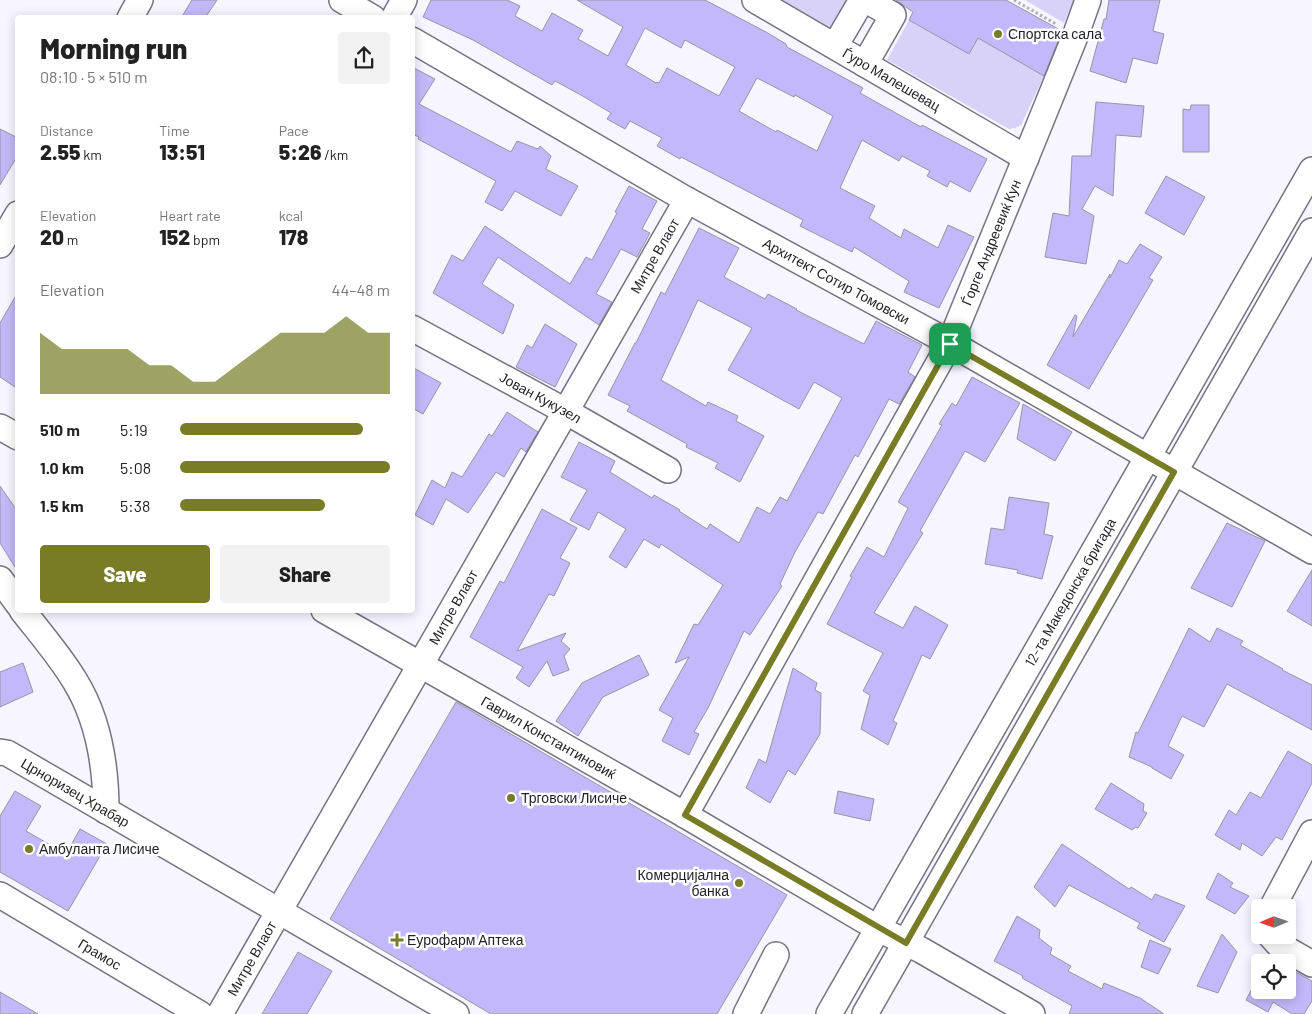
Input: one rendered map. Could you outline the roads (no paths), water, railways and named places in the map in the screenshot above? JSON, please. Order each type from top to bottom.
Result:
[{"type":"street","points":[[132,15],[140,0]]},
{"type":"street","points":[[342,0],[368,15]]},
{"type":"street","points":[[396,15],[404,0]]},
{"type":"street","name":"Ѓуро Малешевац","points":[[756,0],[1026,158]]},
{"type":"street","points":[[835,46],[862,0]]},
{"type":"street","points":[[865,64],[893,15],[866,0]]},
{"type":"street","name":"Ѓорге Андреевиќ Кун","points":[[685,815],[950,344],[1076,34],[1088,0]]},
{"type":"street","name":"Архитект Сотир Томовски","points":[[415,42],[687,200],[950,344],[1312,551]]},
{"type":"street","name":"12-та Македонска бригада","points":[[828,1014],[879,929],[912,867],[1312,170]]},
{"type":"street","name":"Митре Влаот","points":[[220,1014],[687,200]]},
{"type":"street","points":[[0,245],[15,219]]},
{"type":"street","points":[[864,1014],[1312,231]]},
{"type":"street","name":"Јован Кукузел","points":[[415,330],[668,470]]},
{"type":"street","points":[[0,428],[15,436]]},
{"type":"street","points":[[0,579],[15,600]]},
{"type":"street","points":[[24,613],[76,682],[89,710],[101,747],[106,781],[106,811]]},
{"type":"street","name":"Гаврил Константиновиќ","points":[[329,613],[685,815],[879,929],[921,950],[1032,1014]]},
{"type":"street","name":"Црноризец Храбар","points":[[0,752],[8,753],[456,1014]]},
{"type":"street","points":[[1277,899],[1312,833]]},
{"type":"street","name":"Грамос","points":[[0,894],[200,1014]]},
{"type":"street","points":[[1278,944],[1312,964]]},
{"type":"street","points":[[746,1014],[776,955]]},
{"type":"place","name":"Спортска сала","points":[[998,34]]},
{"type":"place","name":"Трговски Лисиче","points":[[511,798]]},
{"type":"place","name":"Амбуланта Лисиче","points":[[29,849]]},
{"type":"place","name":"Комерцијална банка","points":[[739,883]]},
{"type":"place","name":"Еурофарм Аптека","points":[[397,940]]}]
